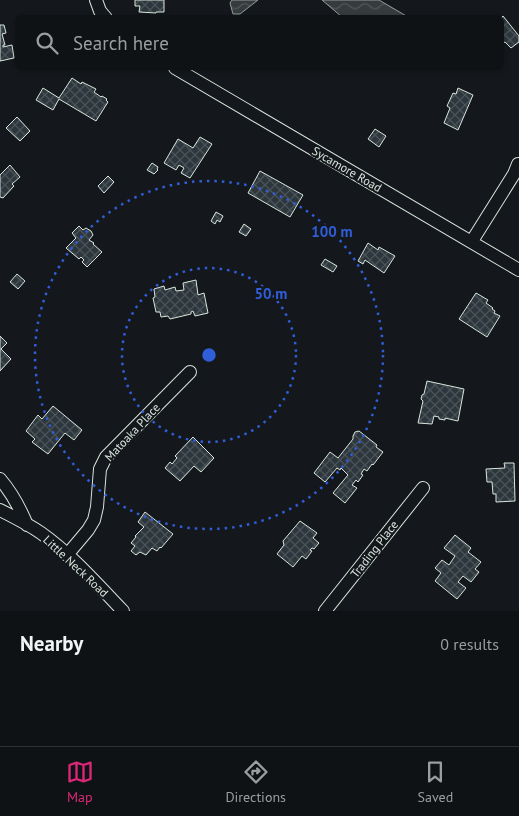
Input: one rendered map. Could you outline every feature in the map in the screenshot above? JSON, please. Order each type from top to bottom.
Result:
[{"type":"street","points":[[96,0],[104,15]]},
{"type":"street","name":"Sycamore Road","points":[[178,70],[519,270]]},
{"type":"street","points":[[472,241],[514,174],[518,164]]},
{"type":"street","name":"Matoaka Place","points":[[67,555],[94,520],[100,469],[106,457],[190,372]]},
{"type":"street","points":[[0,479],[20,507],[27,525]]},
{"type":"street","name":"Trading Place","points":[[325,611],[423,488]]},
{"type":"street","name":"Little Neck Road","points":[[0,510],[40,533],[67,555],[123,611]]},
{"type":"water","points":[[232,0],[258,0],[240,14],[233,14],[230,3]]},
{"type":"water","points":[[322,0],[379,0],[405,15],[340,15]]},
{"type":"building","points":[[135,0],[164,0],[164,12],[139,12],[140,6],[135,6]]},
{"type":"building","points":[[504,17],[519,36],[519,42],[511,48],[505,42]]},
{"type":"building","points":[[0,25],[4,25],[6,33],[2,34],[5,45],[3,47],[12,45],[14,58],[0,61]]},
{"type":"building","points":[[72,78],[81,84],[82,82],[96,89],[94,92],[107,99],[108,102],[96,121],[59,99],[53,110],[36,100],[43,88],[59,98]]},
{"type":"building","points":[[458,88],[473,95],[458,130],[444,123],[450,108],[447,106],[453,93],[456,94]]},
{"type":"building","points":[[17,117],[30,131],[20,141],[6,128]]},
{"type":"building","points":[[375,129],[386,136],[379,147],[368,139]]},
{"type":"building","points":[[200,137],[212,144],[190,178],[181,173],[184,168],[179,165],[176,170],[164,163],[178,139],[193,148]]},
{"type":"building","points":[[152,163],[158,167],[154,174],[147,170]]},
{"type":"building","points":[[10,165],[20,177],[12,184],[14,186],[3,198],[0,197],[0,175]]},
{"type":"building","points":[[260,171],[303,195],[290,217],[248,193]]},
{"type":"building","points":[[108,176],[114,182],[104,193],[98,186]]},
{"type":"building","points":[[216,212],[223,216],[220,222],[217,220],[215,224],[211,221]]},
{"type":"building","points":[[244,224],[251,229],[246,236],[239,232]]},
{"type":"building","points":[[79,226],[83,230],[86,228],[91,231],[93,235],[89,240],[102,252],[87,267],[82,262],[84,260],[81,257],[79,259],[66,248],[76,238],[72,233]]},
{"type":"building","points":[[368,243],[378,250],[379,247],[395,256],[384,273],[365,260],[363,264],[358,261]]},
{"type":"building","points":[[325,259],[337,266],[333,272],[321,265]]},
{"type":"building","points":[[17,274],[25,281],[18,289],[10,282]]},
{"type":"building","points":[[196,280],[198,295],[204,293],[208,313],[195,316],[193,311],[191,314],[170,319],[168,316],[161,317],[160,312],[156,312],[153,298],[155,297],[154,289],[164,286],[165,290],[175,287],[176,291],[184,290],[183,283]]},
{"type":"building","points":[[476,293],[488,300],[486,303],[493,308],[494,313],[500,316],[487,337],[459,319]]},
{"type":"building","points":[[0,336],[7,343],[1,349],[11,359],[0,371]]},
{"type":"building","points":[[427,381],[464,389],[458,421],[445,418],[445,420],[439,419],[439,417],[434,416],[432,424],[418,423],[423,401],[421,399]]},
{"type":"building","points":[[53,406],[82,430],[74,440],[65,433],[48,454],[32,442],[35,439],[26,431],[38,415],[42,419]]},
{"type":"building","points":[[359,431],[383,452],[367,471],[364,469],[361,474],[363,475],[358,482],[356,480],[352,485],[357,488],[345,503],[333,493],[348,475],[341,468],[340,470],[337,468],[325,482],[314,473],[330,452],[338,458],[353,439],[355,432]]},
{"type":"building","points":[[193,437],[214,458],[201,472],[194,466],[180,481],[165,468],[170,462],[172,464],[177,458],[175,456]]},
{"type":"building","points":[[504,463],[514,463],[515,501],[496,502],[496,494],[493,494],[492,482],[487,482],[486,469],[505,468]]},
{"type":"building","points":[[145,512],[173,534],[157,551],[152,548],[146,555],[140,552],[136,555],[131,551],[135,546],[131,543],[144,527],[138,522]]},
{"type":"building","points":[[300,521],[317,533],[313,538],[319,543],[314,549],[310,550],[312,551],[306,559],[302,556],[293,567],[277,554],[284,545],[283,541]]},
{"type":"building","points":[[455,535],[471,548],[468,552],[481,562],[475,569],[479,572],[471,582],[463,576],[458,582],[466,588],[457,599],[435,581],[441,573],[435,568],[442,560],[449,565],[455,556],[444,548]]}]
